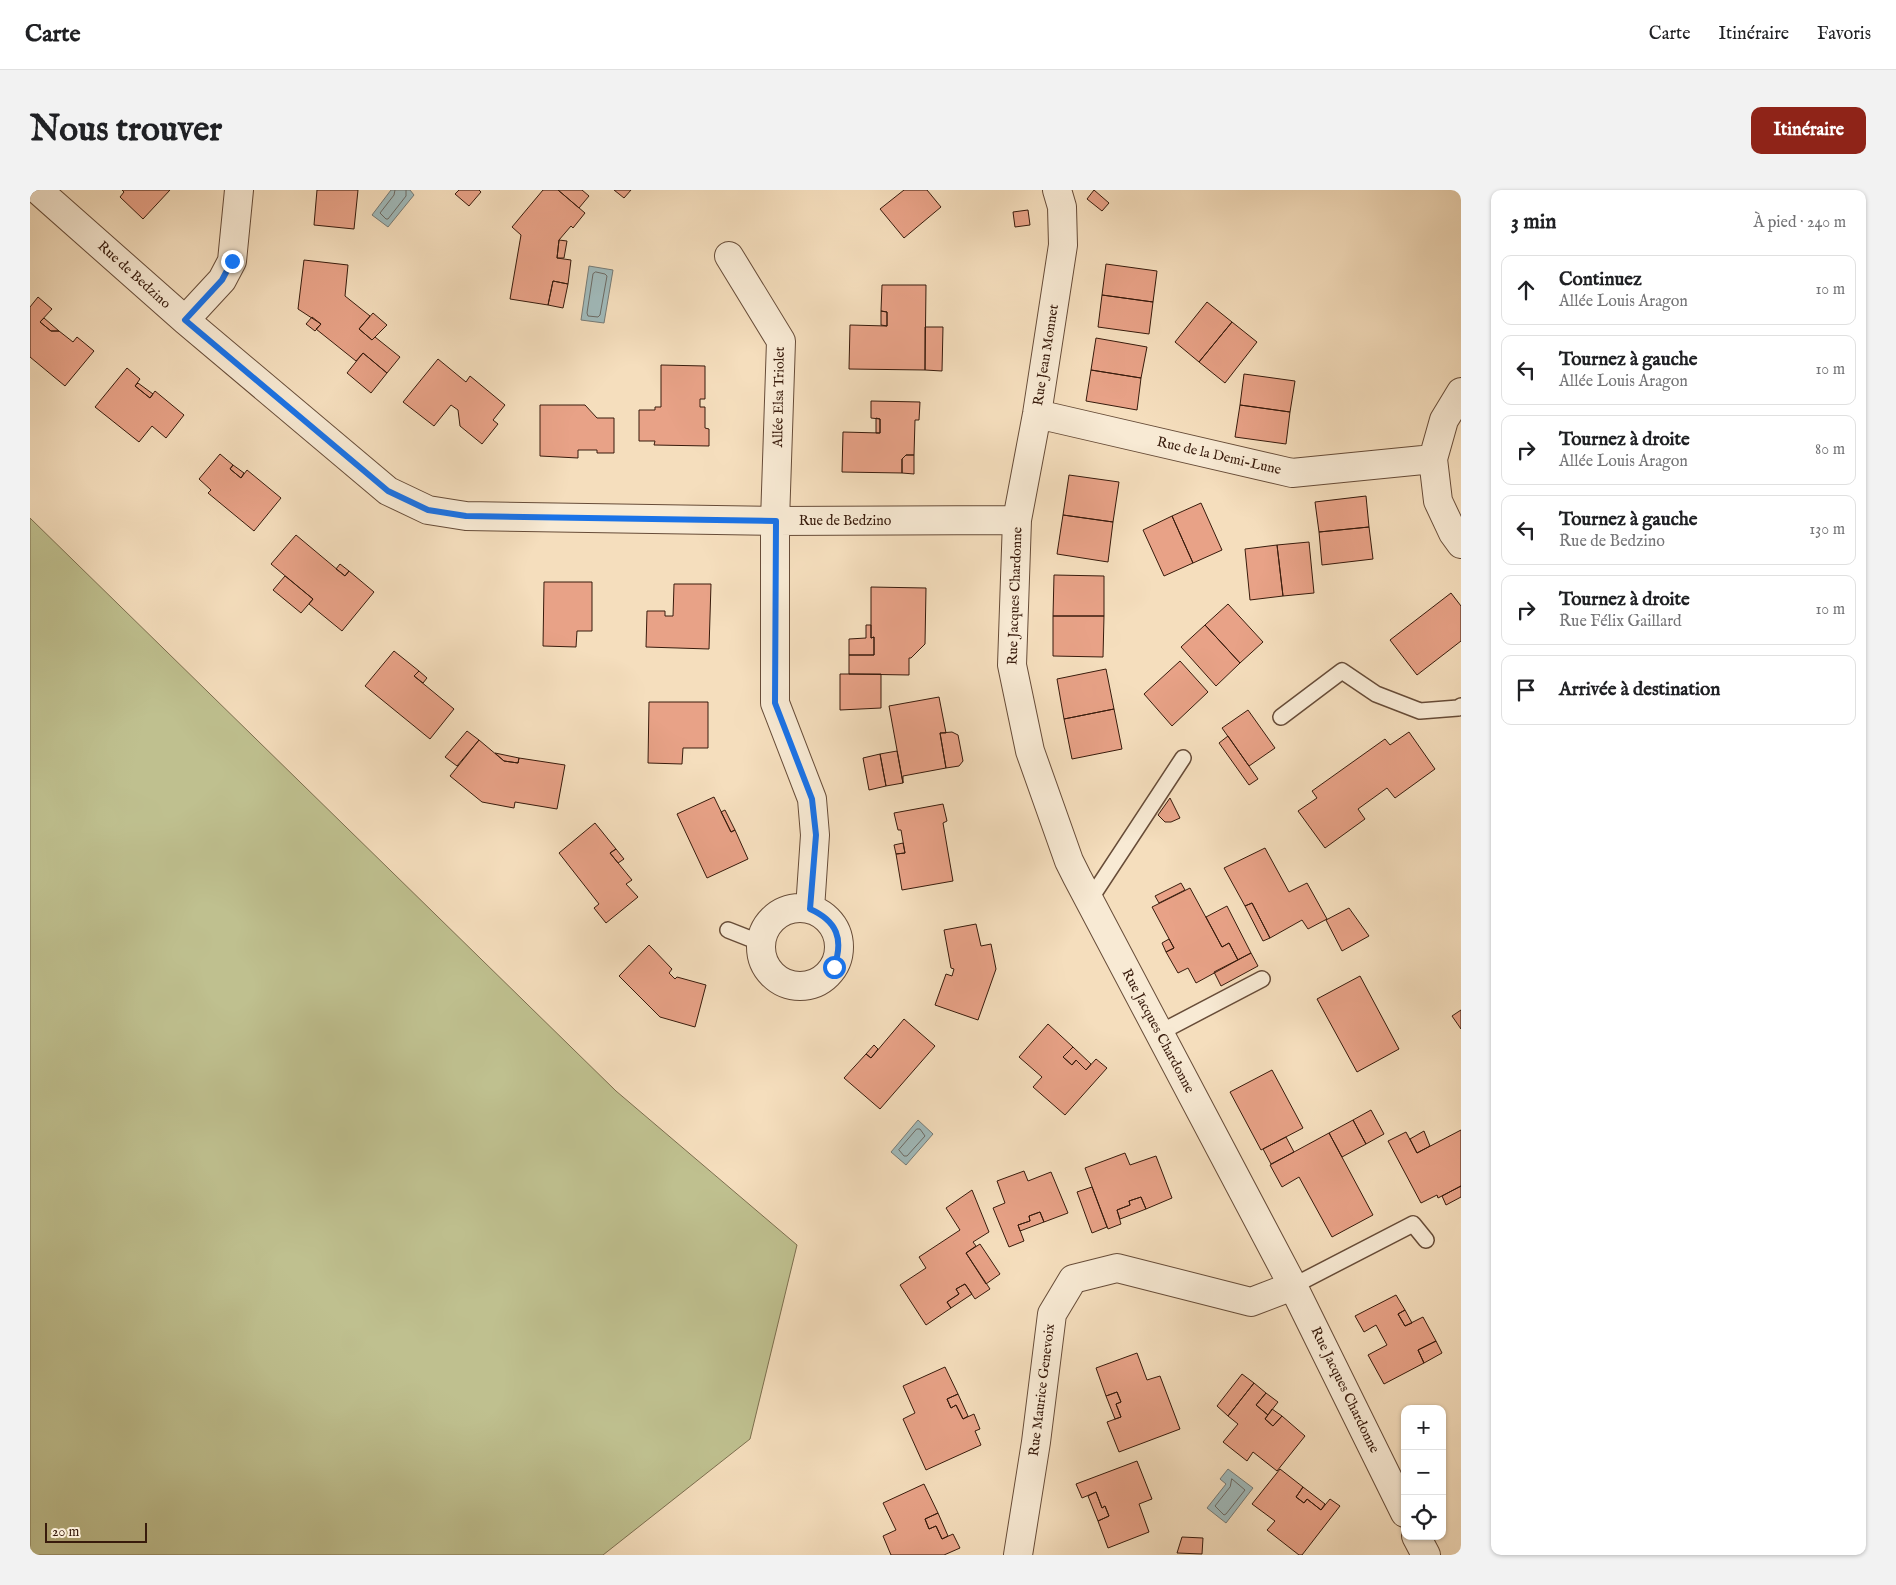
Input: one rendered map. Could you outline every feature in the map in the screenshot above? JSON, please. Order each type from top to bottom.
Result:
[{"type":"street","name":"Rue de Bedzino","points":[[38,190],[185,320],[388,491],[428,510],[475,516],[776,521],[1018,520]]},
{"type":"street","points":[[185,320],[222,280],[232,261],[238,190]]},
{"type":"street","name":"Rue Jean Monnet","points":[[1018,520],[1037,414],[1063,245],[1062,207],[1057,190]]},
{"type":"street","name":"Allée Elsa Triolet","points":[[729,256],[781,341],[776,521],[775,703],[812,799],[816,835],[810,909]]},
{"type":"street","points":[[1461,392],[1444,420],[1434,459],[1438,501],[1453,533],[1461,544]]},
{"type":"street","name":"Rue de la Demi-Lune","points":[[1037,414],[1292,473],[1434,459]]},
{"type":"street","name":"Rue Jacques Chardonne","points":[[1018,520],[1012,665],[1030,751],[1068,860],[1293,1286],[1401,1505]]},
{"type":"street","points":[[797,908],[810,909],[828,920],[835,928],[839,941],[839,954],[834,967],[826,977],[815,984],[802,987],[789,985],[776,978],[768,969],[762,956],[761,943],[766,930],[773,920],[784,912],[797,908]]},
{"type":"street","name":"Rue Maurice Genevoix","points":[[1018,1555],[1036,1442],[1052,1314],[1073,1279],[1117,1268],[1251,1302],[1293,1286]]},
{"type":"street","points":[[1418,1540],[1426,1555]]},
{"type":"lane","points":[[1281,717],[1342,671],[1376,694],[1420,711],[1458,708],[1461,706]]},
{"type":"lane","points":[[1089,900],[1183,758]]},
{"type":"lane","points":[[728,930],[761,943]]},
{"type":"lane","points":[[1159,1033],[1262,979]]},
{"type":"lane","points":[[1293,1286],[1413,1224],[1426,1240]]},
{"type":"green space","points":[[30,518],[616,1091],[797,1245],[750,1439],[603,1555],[30,1555]]},
{"type":"water","points":[[391,190],[410,190],[414,195],[388,227],[372,215]]},
{"type":"water","points":[[589,266],[613,270],[604,323],[581,320]]},
{"type":"water","points":[[918,1120],[933,1134],[906,1165],[891,1152]]},
{"type":"water","points":[[1228,1469],[1253,1488],[1226,1523],[1207,1508],[1226,1484],[1220,1479]]},
{"type":"building","points":[[122,190],[170,190],[143,219],[120,197],[124,192]]},
{"type":"building","points":[[317,190],[358,190],[354,229],[314,225]]},
{"type":"building","points":[[459,190],[479,190],[481,192],[469,206],[455,194]]},
{"type":"building","points":[[543,190],[558,190],[585,213],[573,228],[571,226],[559,240],[557,258],[571,260],[568,284],[553,281],[548,305],[510,299],[521,235],[512,227]]},
{"type":"building","points":[[558,190],[582,190],[589,196],[579,208]]},
{"type":"building","points":[[614,190],[631,190],[624,198]]},
{"type":"building","points":[[904,190],[927,190],[941,207],[904,238],[880,209]]},
{"type":"building","points":[[1094,190],[1109,203],[1102,211],[1087,199]]},
{"type":"building","points":[[1028,210],[1030,225],[1015,227],[1013,212]]},
{"type":"building","points":[[559,240],[567,241],[564,258],[557,258]]},
{"type":"building","points":[[304,260],[348,265],[345,296],[370,316],[359,329],[372,340],[375,337],[400,357],[387,373],[363,353],[356,361],[316,329],[321,324],[298,309]]},
{"type":"building","points":[[1106,264],[1157,271],[1153,302],[1102,295]]},
{"type":"building","points":[[553,281],[568,284],[563,308],[548,305]]},
{"type":"building","points":[[882,285],[926,285],[925,370],[849,369],[850,325],[887,326],[887,312],[881,311]]},
{"type":"building","points":[[1102,295],[1153,302],[1149,334],[1098,327]]},
{"type":"building","points":[[38,297],[52,309],[40,322],[51,331],[59,331],[73,342],[77,337],[94,351],[65,386],[30,357],[30,307]]},
{"type":"building","points":[[1207,302],[1232,322],[1199,362],[1175,342]]},
{"type":"building","points":[[881,311],[887,312],[887,326],[881,325]]},
{"type":"building","points":[[373,313],[387,325],[372,340],[359,329]]},
{"type":"building","points":[[312,317],[321,324],[315,331],[306,324]]},
{"type":"building","points":[[44,318],[59,331],[51,331],[40,322]]},
{"type":"building","points":[[1232,322],[1257,342],[1225,383],[1199,362]]},
{"type":"building","points":[[925,327],[943,327],[942,371],[925,370]]},
{"type":"building","points":[[1096,338],[1147,347],[1141,378],[1091,370]]},
{"type":"building","points":[[363,353],[387,373],[371,393],[347,373]]},
{"type":"building","points":[[438,359],[466,382],[470,376],[505,405],[493,420],[498,424],[482,444],[460,426],[458,410],[451,405],[434,426],[403,402]]},
{"type":"building","points":[[661,365],[705,366],[705,399],[700,399],[700,407],[705,407],[705,428],[709,429],[709,446],[654,445],[655,441],[639,441],[639,410],[655,410],[655,407],[661,407]]},
{"type":"building","points":[[127,368],[140,379],[135,386],[150,398],[155,391],[184,415],[166,438],[152,426],[139,442],[95,407]]},
{"type":"building","points":[[1091,370],[1141,378],[1137,410],[1086,401]]},
{"type":"building","points":[[1244,374],[1295,381],[1290,412],[1240,405]]},
{"type":"building","points":[[138,383],[153,394],[150,398],[135,386]]},
{"type":"building","points":[[871,401],[920,402],[919,420],[915,420],[914,455],[906,455],[902,459],[902,473],[842,472],[843,432],[880,433],[880,419],[871,418]]},
{"type":"building","points":[[540,405],[585,405],[597,418],[614,418],[614,453],[597,453],[597,450],[578,450],[578,458],[540,456]]},
{"type":"building","points":[[1240,405],[1290,412],[1286,444],[1235,437]]},
{"type":"building","points":[[876,418],[880,419],[880,433],[876,433]]},
{"type":"building","points":[[220,454],[233,465],[230,469],[241,478],[247,470],[281,498],[254,531],[208,493],[211,490],[199,479]]},
{"type":"building","points":[[906,455],[914,455],[914,474],[902,473],[902,459]]},
{"type":"building","points":[[233,465],[244,473],[241,478],[230,469]]},
{"type":"building","points":[[1069,475],[1119,482],[1113,522],[1063,515]]},
{"type":"building","points":[[1366,496],[1369,527],[1319,532],[1315,502]]},
{"type":"building","points":[[1201,503],[1222,550],[1193,563],[1172,516]]},
{"type":"building","points":[[1063,515],[1113,522],[1108,562],[1057,554]]},
{"type":"building","points":[[1172,516],[1193,563],[1164,576],[1143,530]]},
{"type":"building","points":[[1369,527],[1373,559],[1322,565],[1319,532]]},
{"type":"building","points":[[296,535],[345,576],[349,571],[374,592],[342,631],[309,604],[313,599],[271,564]]},
{"type":"building","points":[[1309,542],[1314,593],[1283,596],[1277,545]]},
{"type":"building","points":[[1277,545],[1283,596],[1250,600],[1245,549]]},
{"type":"building","points":[[340,564],[349,571],[345,576],[336,569]]},
{"type":"building","points":[[1054,575],[1104,576],[1104,616],[1053,616]]},
{"type":"building","points":[[285,576],[313,599],[301,613],[273,590]]},
{"type":"building","points":[[544,582],[592,582],[592,631],[577,631],[576,647],[543,646]]},
{"type":"building","points":[[674,584],[711,584],[709,649],[646,647],[647,611],[665,611],[665,616],[673,616]]},
{"type":"building","points":[[871,587],[926,588],[925,644],[909,658],[909,675],[849,674],[849,655],[874,655],[874,637],[871,638]]},
{"type":"building","points":[[1451,593],[1461,606],[1461,641],[1417,675],[1390,640]]},
{"type":"building","points":[[1228,604],[1263,642],[1240,663],[1205,625]]},
{"type":"building","points":[[1053,616],[1104,616],[1103,657],[1053,656]]},
{"type":"building","points":[[866,625],[871,625],[871,638],[874,637],[874,655],[849,655],[849,639],[866,638]]},
{"type":"building","points":[[1205,625],[1240,663],[1216,686],[1181,647]]},
{"type":"building","points":[[394,651],[419,671],[414,676],[454,709],[430,739],[365,686]]},
{"type":"building","points":[[1180,661],[1208,692],[1172,726],[1144,694]]},
{"type":"building","points":[[1106,669],[1114,709],[1064,719],[1057,679]]},
{"type":"building","points":[[419,671],[427,678],[423,683],[414,676]]},
{"type":"building","points":[[840,674],[881,674],[881,708],[840,710]]},
{"type":"building","points":[[939,697],[946,733],[940,733],[946,768],[903,776],[903,783],[889,706]]},
{"type":"building","points":[[649,702],[708,702],[708,748],[683,748],[682,764],[648,763]]},
{"type":"building","points":[[1114,709],[1122,749],[1072,759],[1064,719]]},
{"type":"building","points":[[1248,710],[1275,748],[1249,766],[1222,728]]},
{"type":"building","points":[[467,731],[479,740],[457,766],[445,757]]},
{"type":"building","points":[[952,732],[958,735],[963,761],[959,766],[946,768],[940,733]]},
{"type":"building","points":[[1409,732],[1435,769],[1395,798],[1387,788],[1358,809],[1365,819],[1325,848],[1298,811],[1317,798],[1312,791],[1385,739],[1390,745]]},
{"type":"building","points":[[1228,736],[1258,779],[1249,785],[1219,743]]},
{"type":"building","points":[[479,740],[504,761],[518,763],[519,758],[565,765],[557,809],[515,802],[514,808],[482,802],[450,776]]},
{"type":"building","points":[[897,751],[903,783],[886,786],[880,754]]},
{"type":"building","points":[[495,753],[519,758],[518,763],[504,761]]},
{"type":"building","points":[[880,754],[886,786],[869,790],[863,758]]},
{"type":"building","points":[[714,797],[731,832],[735,830],[748,859],[707,878],[677,814]]},
{"type":"building","points":[[1170,798],[1180,818],[1171,822],[1165,822],[1158,815]]},
{"type":"building","points":[[943,804],[947,821],[943,823],[953,881],[902,890],[896,854],[905,853],[901,830],[898,830],[894,813]]},
{"type":"building","points":[[725,810],[735,830],[731,832],[721,812]]},
{"type":"building","points":[[595,823],[616,849],[610,853],[632,880],[626,884],[638,897],[606,923],[594,908],[599,904],[559,853]]},
{"type":"building","points":[[903,843],[905,853],[896,854],[894,845]]},
{"type":"building","points":[[1265,848],[1289,892],[1307,883],[1327,919],[1308,929],[1302,920],[1270,938],[1252,903],[1245,906],[1224,868]]},
{"type":"building","points":[[616,849],[624,859],[618,863],[610,853]]},
{"type":"building","points":[[1181,883],[1185,890],[1159,903],[1155,896]]},
{"type":"building","points":[[1190,888],[1222,947],[1229,943],[1238,960],[1196,983],[1188,968],[1178,973],[1166,952],[1174,948],[1152,907]]},
{"type":"building","points":[[1252,903],[1270,938],[1263,941],[1245,906]]},
{"type":"building","points":[[1227,906],[1251,953],[1238,960],[1229,943],[1222,947],[1206,917]]},
{"type":"building","points":[[1349,908],[1369,936],[1342,951],[1326,920]]},
{"type":"building","points":[[976,924],[981,946],[991,944],[996,969],[978,1020],[935,1005],[946,974],[952,976],[954,969],[951,968],[944,930]]},
{"type":"building","points":[[1169,939],[1174,948],[1166,952],[1162,943]]},
{"type":"building","points":[[649,945],[672,969],[669,973],[675,979],[677,977],[706,985],[695,1027],[660,1017],[619,976]]},
{"type":"building","points":[[1251,953],[1258,966],[1221,986],[1214,972]]},
{"type":"building","points":[[1360,976],[1399,1049],[1357,1072],[1317,999]]},
{"type":"building","points":[[1461,1010],[1461,1029],[1452,1016]]},
{"type":"building","points":[[904,1019],[935,1046],[880,1109],[844,1078],[866,1054],[871,1058]]},
{"type":"building","points":[[1048,1024],[1073,1047],[1063,1057],[1072,1065],[1076,1060],[1086,1070],[1096,1059],[1107,1068],[1065,1115],[1033,1087],[1042,1077],[1019,1057]]},
{"type":"building","points":[[874,1045],[878,1049],[871,1058],[866,1054]]},
{"type":"building","points":[[1073,1047],[1091,1064],[1086,1070],[1076,1060],[1072,1065],[1063,1057]]},
{"type":"building","points":[[1272,1070],[1303,1128],[1261,1150],[1230,1092]]},
{"type":"building","points":[[1371,1110],[1384,1134],[1366,1144],[1353,1120]]},
{"type":"building","points":[[1353,1120],[1366,1144],[1342,1157],[1329,1133]]},
{"type":"building","points":[[1461,1130],[1461,1186],[1438,1198],[1437,1195],[1421,1203],[1388,1141],[1406,1132],[1417,1153]]},
{"type":"building","points":[[1424,1131],[1430,1146],[1417,1153],[1410,1139]]},
{"type":"building","points":[[1329,1133],[1373,1215],[1332,1237],[1299,1177],[1282,1187],[1270,1165]]},
{"type":"building","points":[[1286,1137],[1294,1152],[1271,1164],[1263,1149]]},
{"type":"building","points":[[1125,1153],[1130,1165],[1156,1156],[1172,1198],[1146,1209],[1141,1197],[1129,1201],[1130,1205],[1117,1210],[1121,1224],[1108,1229],[1085,1168]]},
{"type":"building","points":[[1024,1171],[1028,1181],[1051,1172],[1068,1213],[1044,1222],[1040,1212],[1029,1216],[1030,1221],[1018,1225],[1024,1241],[1009,1247],[993,1208],[1005,1203],[997,1181]]},
{"type":"building","points":[[1461,1186],[1461,1197],[1446,1205],[1442,1196]]},
{"type":"building","points":[[1092,1187],[1107,1227],[1092,1233],[1077,1192]]},
{"type":"building","points":[[972,1190],[989,1232],[973,1242],[976,1246],[966,1253],[990,1289],[975,1299],[965,1284],[956,1289],[959,1294],[947,1302],[951,1308],[926,1325],[900,1285],[926,1268],[919,1257],[960,1230],[946,1208]]},
{"type":"building","points":[[1141,1197],[1146,1209],[1120,1219],[1117,1210],[1130,1205],[1129,1201]]},
{"type":"building","points":[[1040,1212],[1044,1222],[1020,1231],[1018,1225],[1030,1221],[1029,1216]]},
{"type":"building","points":[[980,1244],[1000,1274],[986,1284],[966,1253]]},
{"type":"building","points":[[965,1284],[972,1294],[951,1308],[947,1302],[959,1294],[956,1289]]},
{"type":"building","points":[[1396,1295],[1405,1310],[1398,1314],[1405,1326],[1423,1317],[1436,1341],[1418,1350],[1424,1363],[1384,1384],[1368,1355],[1387,1345],[1376,1325],[1364,1332],[1355,1316]]},
{"type":"building","points":[[1405,1310],[1412,1323],[1405,1326],[1398,1314]]},
{"type":"building","points":[[1436,1341],[1442,1353],[1424,1363],[1418,1350]]},
{"type":"building","points":[[1137,1353],[1147,1380],[1160,1376],[1180,1429],[1119,1452],[1107,1422],[1121,1417],[1116,1404],[1121,1402],[1117,1392],[1106,1396],[1096,1368]]},
{"type":"building","points":[[945,1367],[958,1394],[947,1399],[951,1408],[956,1405],[963,1419],[974,1414],[980,1429],[975,1431],[981,1445],[926,1470],[903,1419],[915,1413],[903,1386]]},
{"type":"building","points":[[1242,1374],[1254,1383],[1228,1416],[1217,1406]]},
{"type":"building","points":[[1254,1383],[1266,1393],[1256,1405],[1268,1415],[1265,1419],[1273,1426],[1282,1416],[1305,1436],[1277,1471],[1253,1452],[1247,1461],[1223,1442],[1238,1424],[1228,1416]]},
{"type":"building","points":[[1117,1392],[1121,1402],[1116,1404],[1121,1417],[1115,1419],[1106,1396]]},
{"type":"building","points":[[1266,1393],[1278,1402],[1268,1415],[1256,1405]]},
{"type":"building","points":[[958,1394],[968,1416],[963,1419],[956,1405],[951,1408],[947,1399]]},
{"type":"building","points":[[1272,1409],[1282,1416],[1273,1426],[1265,1419]]},
{"type":"building","points":[[1137,1461],[1152,1499],[1139,1504],[1149,1532],[1108,1548],[1098,1521],[1109,1516],[1105,1506],[1102,1508],[1096,1492],[1082,1498],[1076,1484]]},
{"type":"building","points":[[1280,1469],[1303,1487],[1296,1497],[1304,1503],[1307,1499],[1321,1510],[1330,1499],[1340,1506],[1302,1555],[1299,1555],[1267,1530],[1275,1521],[1252,1504]]},
{"type":"building","points":[[924,1484],[938,1513],[925,1519],[929,1529],[936,1526],[942,1539],[953,1534],[960,1548],[944,1555],[891,1555],[883,1536],[896,1530],[883,1503]]},
{"type":"building","points":[[1303,1487],[1325,1504],[1321,1510],[1307,1499],[1304,1503],[1296,1497]]},
{"type":"building","points":[[1096,1492],[1102,1508],[1105,1506],[1109,1516],[1098,1521],[1088,1496]]},
{"type":"building","points":[[938,1513],[948,1536],[942,1539],[936,1526],[929,1529],[925,1519]]},
{"type":"building","points":[[1182,1537],[1203,1538],[1202,1554],[1177,1553]]},
{"type":"route","points":[[232,261],[222,280],[185,320],[388,491],[428,510],[466,516],[776,521],[775,703],[812,799],[816,835],[810,909],[828,920],[835,928],[839,941],[839,954],[834,967]]}]
